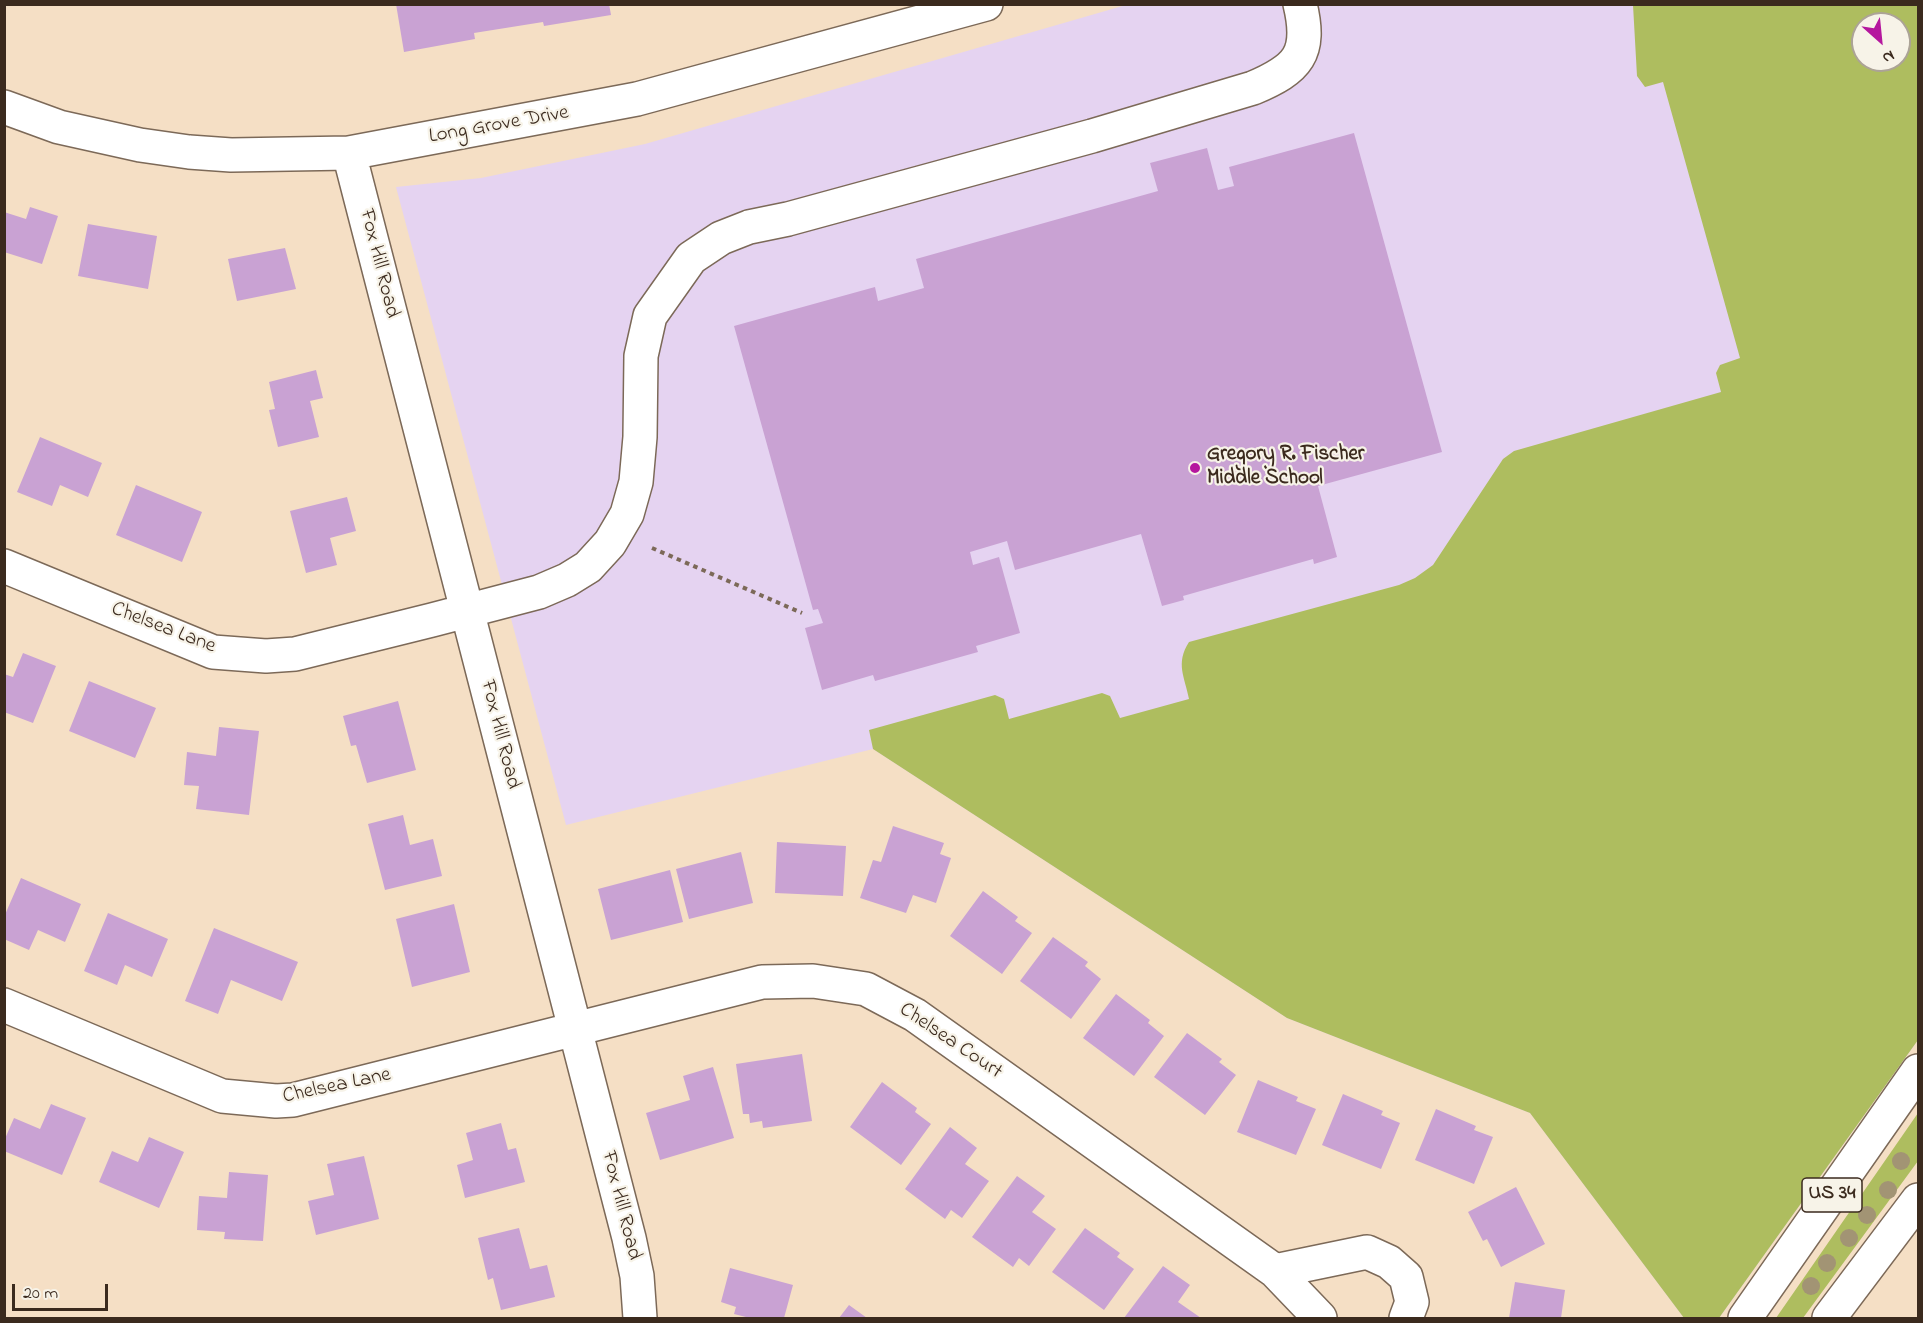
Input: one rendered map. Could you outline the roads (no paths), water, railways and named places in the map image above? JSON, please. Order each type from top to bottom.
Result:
[{"type":"street","name":"Long Grove Drive","points":[[4,107],[59,127],[140,145],[189,152],[231,155],[349,153],[638,99],[936,11],[986,4]]},
{"type":"street","name":"Chelsea Lane","points":[[4,566],[213,652],[266,657],[295,654],[467,611],[539,592],[567,580],[588,567],[610,543],[627,514],[636,482],[640,437],[641,356],[650,316],[692,258],[721,238],[749,227],[788,219],[1081,139],[1253,88],[1276,78],[1293,64],[1304,47],[1305,22],[1300,4]]},
{"type":"street","name":"Fox Hill Road","points":[[349,153],[629,1238],[637,1276],[640,1318]]},
{"type":"street","name":"Chelsea Court","points":[[575,1029],[762,982],[813,981],[866,989],[934,1028],[1275,1271],[1320,1318]]},
{"type":"street","name":"Chelsea Lane","points":[[4,1005],[222,1096],[276,1101],[293,1100],[575,1029]]},
{"type":"street","name":"US 34","points":[[1745,1318],[1918,1071]]},
{"type":"street","points":[[1829,1318],[1918,1200]]},
{"type":"street","points":[[1275,1271],[1367,1252],[1389,1262],[1406,1277],[1412,1302],[1406,1318]]},
{"type":"place","name":"Gregory R. Fischer Middle School","points":[[1195,468]]}]
